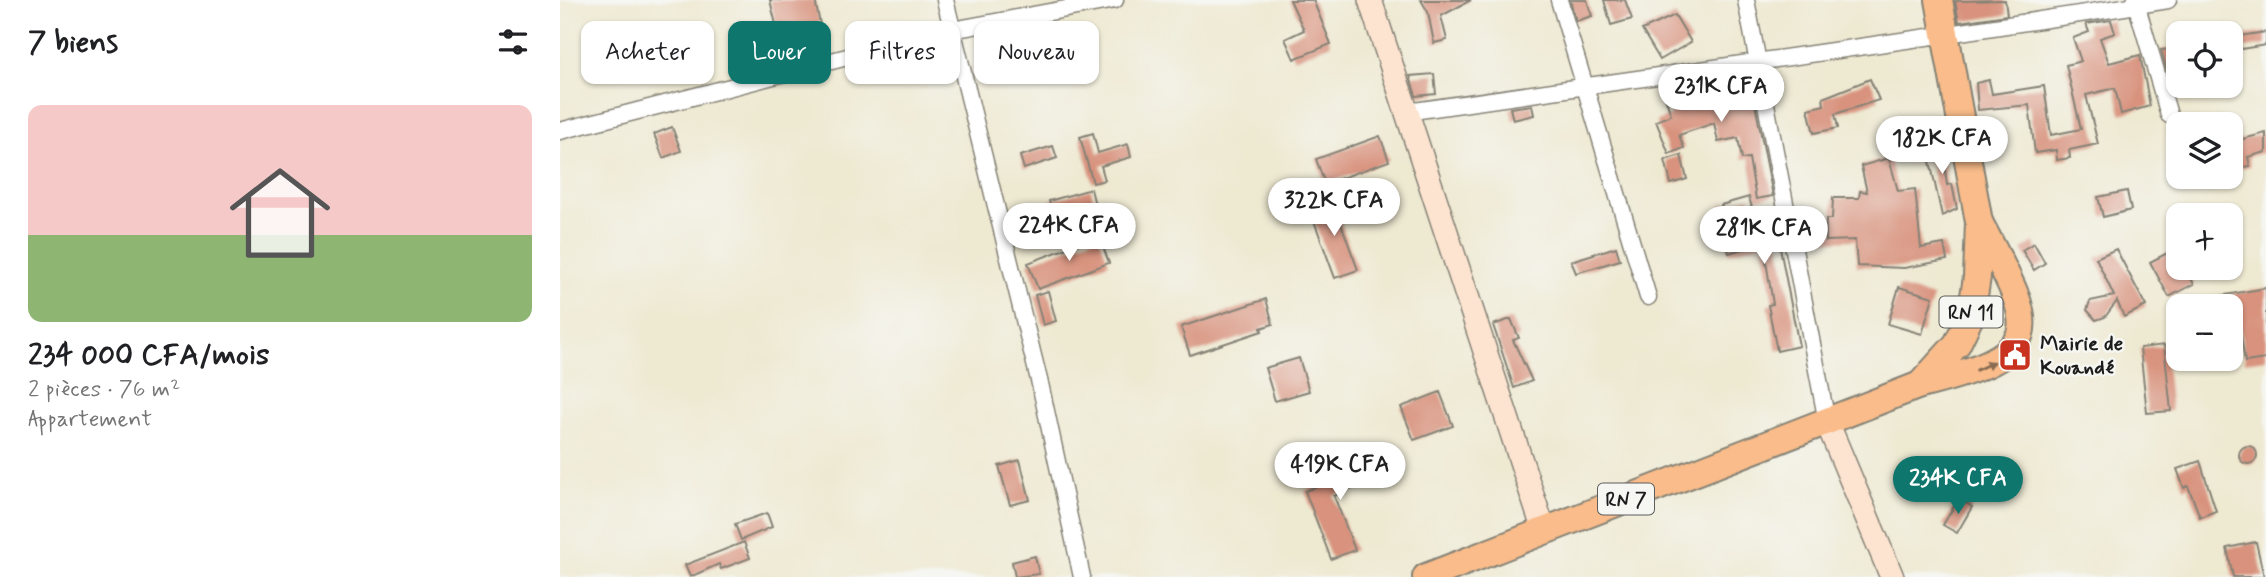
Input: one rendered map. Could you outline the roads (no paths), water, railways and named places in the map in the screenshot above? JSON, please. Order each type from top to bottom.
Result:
[{"type":"main road","name":"RN 11","points":[[1920,385],[1956,344],[1970,315],[1977,277],[1979,222],[1939,0]]},
{"type":"main road","name":"RN 11","points":[[1827,422],[1920,385],[1972,372],[1999,359],[2021,338],[2024,314],[1979,222]]},
{"type":"main road","name":"RN 7","points":[[1426,577],[1827,422]]},
{"type":"street","points":[[945,0],[950,21]]},
{"type":"street","points":[[960,29],[1115,0]]},
{"type":"street","points":[[1370,0],[1544,531]]},
{"type":"street","points":[[1559,0],[1648,297]]},
{"type":"street","points":[[1746,0],[1827,422],[1892,577]]},
{"type":"street","points":[[1407,112],[1757,60],[1945,36],[2136,3],[2168,0]]},
{"type":"street","points":[[2136,3],[2168,112]]},
{"type":"street","points":[[560,131],[845,58]]},
{"type":"street","points":[[960,62],[1041,388],[1083,577]]},
{"type":"place","name":"Mairie de Kouandé","points":[[2015,355]]}]
